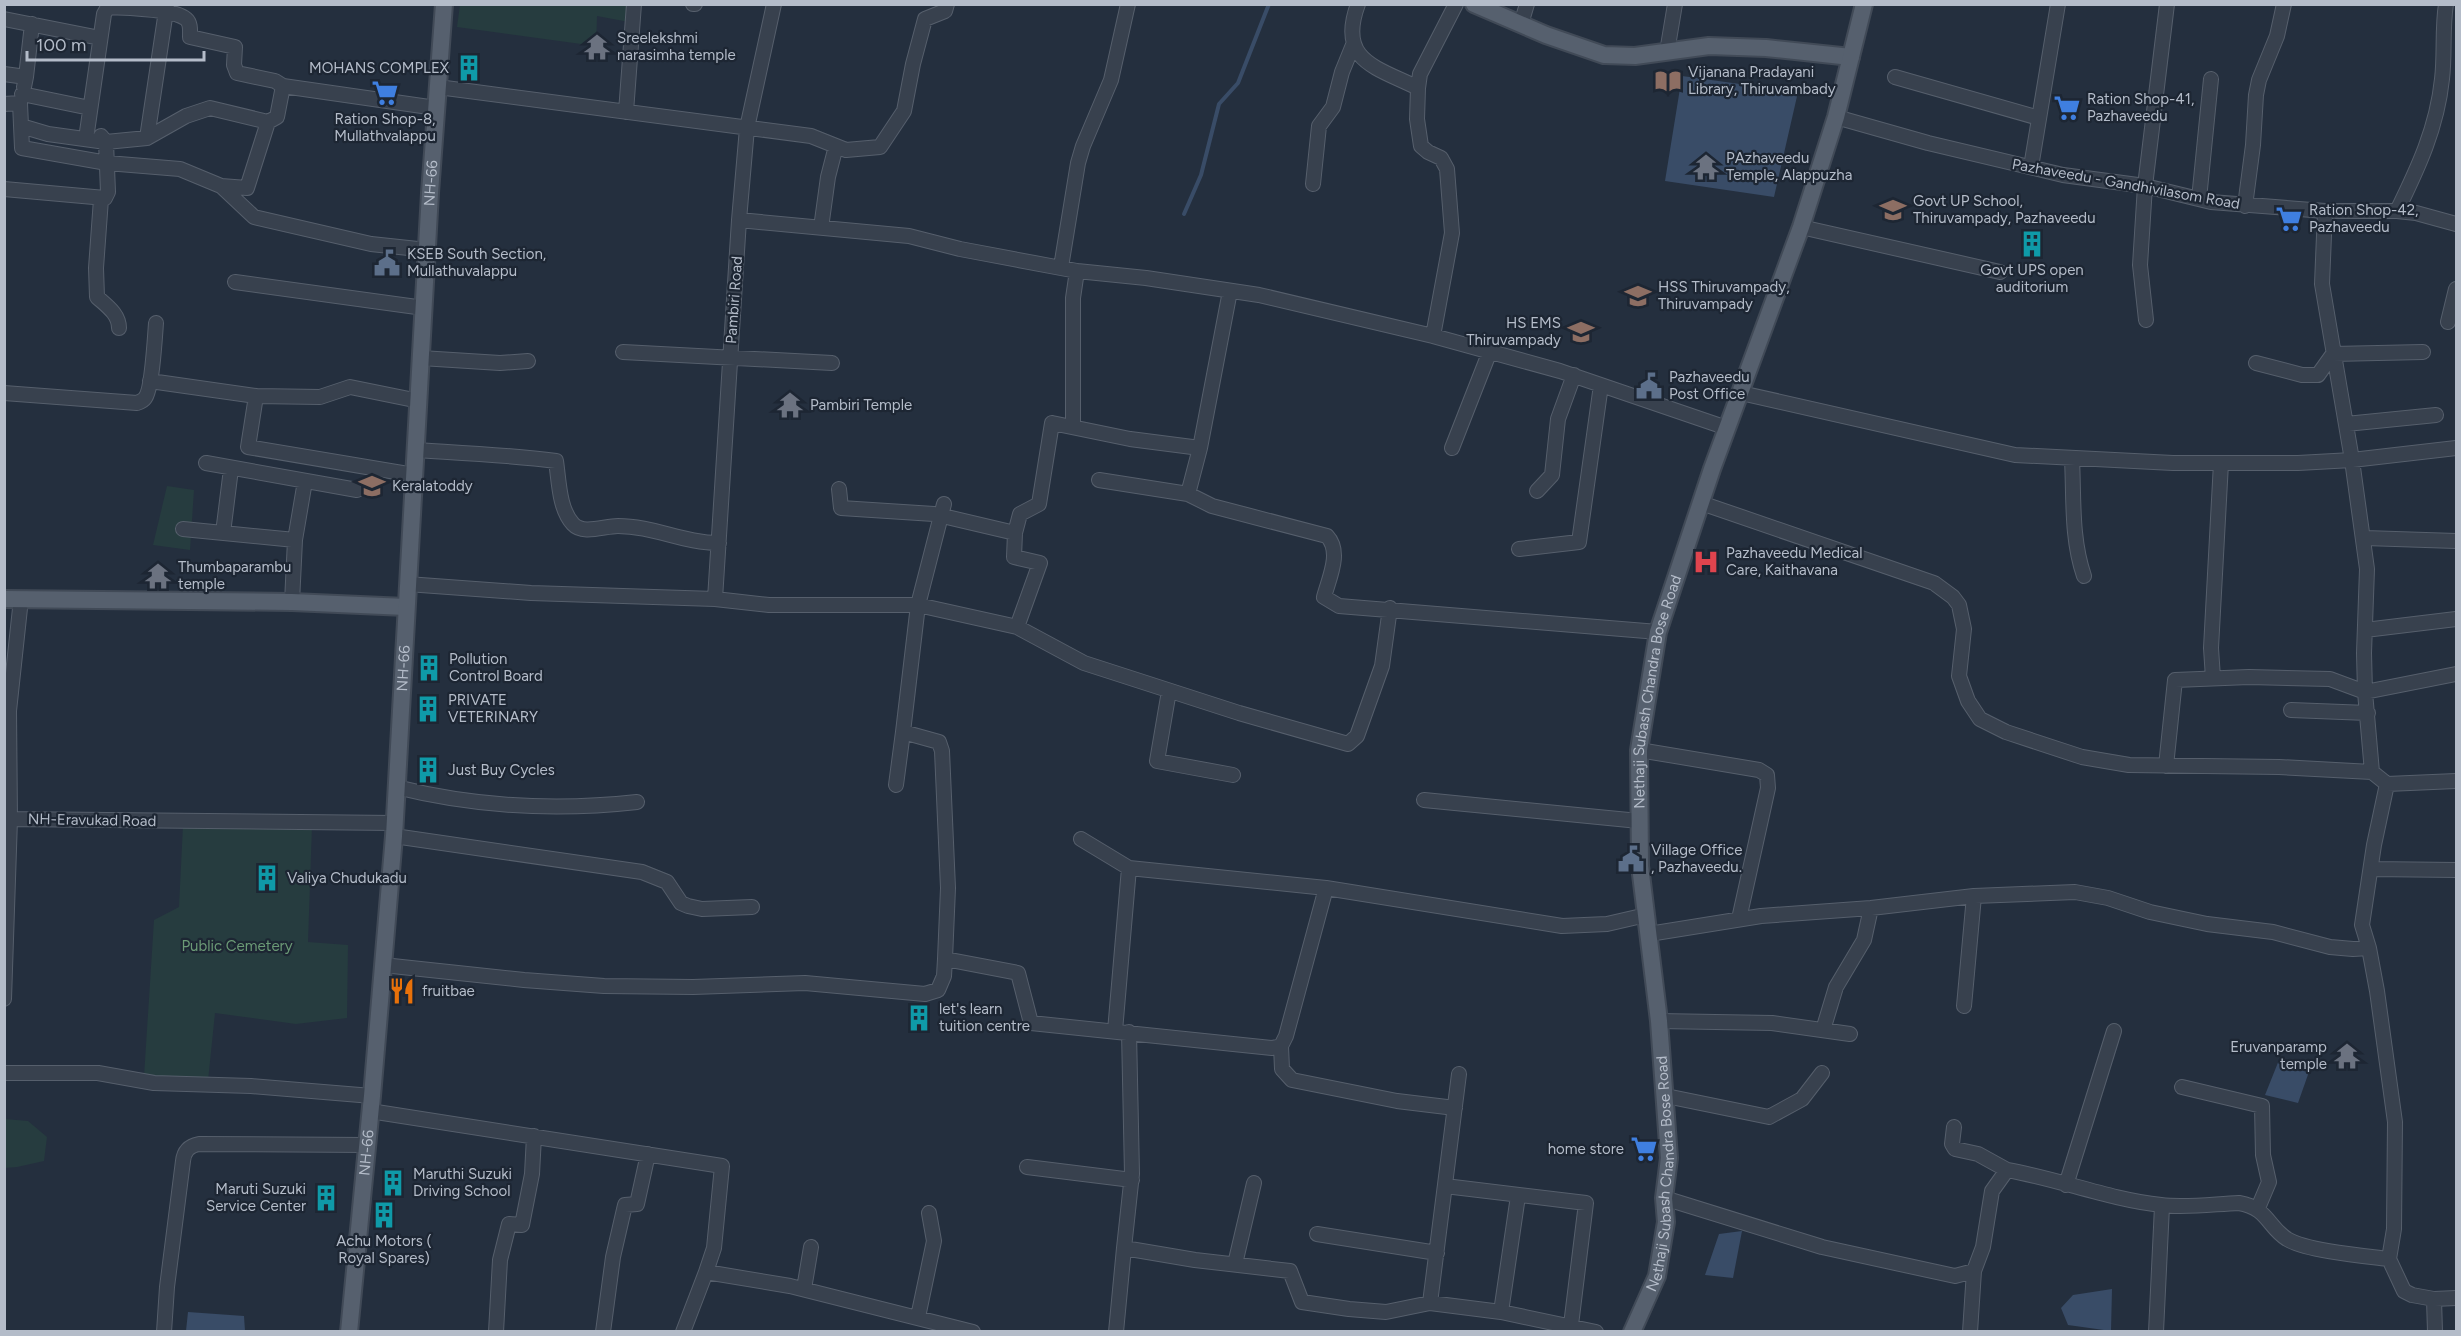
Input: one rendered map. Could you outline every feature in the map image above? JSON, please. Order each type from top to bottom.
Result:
[{"type":"main road","name":"NH-66","points":[[349,1332],[394,830],[427,250],[444,4]]},
{"type":"main road","points":[[1474,4],[1604,55],[1635,56],[1709,46],[1766,48],[1851,57]]},
{"type":"main road","name":"Nethaji Subash Chandra Bose Road","points":[[1632,1332],[1657,1276],[1666,1222],[1664,1198],[1669,1158],[1659,1021],[1640,866],[1639,821],[1639,750],[1658,632],[1727,428],[1801,227],[1836,117],[1864,4]]},
{"type":"main road","points":[[13,599],[292,602],[406,607]]},
{"type":"street","points":[[626,112],[634,4]]},
{"type":"street","name":"Pambiri Road","points":[[715,598],[747,128],[774,4]]},
{"type":"street","points":[[438,87],[811,136],[846,150],[880,147],[904,111],[925,20],[945,11],[947,4]]},
{"type":"street","points":[[1061,267],[1078,163],[1111,80],[1128,4]]},
{"type":"street","points":[[1313,184],[1319,126],[1333,106],[1342,72],[1353,45],[1352,24],[1358,4]]},
{"type":"street","points":[[1433,336],[1452,233],[1446,163],[1421,146],[1417,127],[1418,88],[1420,74],[1456,4]]},
{"type":"street","points":[[1521,24],[1527,4]]},
{"type":"street","points":[[1667,52],[1675,4]]},
{"type":"street","points":[[2031,167],[2058,4]]},
{"type":"street","points":[[2146,320],[2139,265],[2145,186],[2167,4]]},
{"type":"street","points":[[2245,206],[2253,145],[2256,95],[2259,80],[2277,36],[2284,4]]},
{"type":"street","points":[[2397,211],[2423,158],[2435,120],[2442,80],[2446,4]]},
{"type":"street","points":[[86,139],[100,38],[107,6],[167,8],[186,18],[190,24],[190,37],[235,47],[234,65],[237,73],[275,81],[282,87],[436,108]]},
{"type":"street","points":[[147,138],[167,8]]},
{"type":"street","points":[[4,19],[100,38]]},
{"type":"street","points":[[32,24],[26,77],[21,98],[22,148],[107,163],[180,168],[221,186],[247,188],[268,122]]},
{"type":"street","points":[[1353,45],[1363,58],[1418,88]]},
{"type":"street","points":[[4,74],[26,77]]},
{"type":"street","points":[[2442,80],[2457,76]]},
{"type":"street","points":[[1895,77],[2039,118]]},
{"type":"street","points":[[2199,199],[2211,79]]},
{"type":"street","points":[[21,126],[48,134],[106,142],[147,138],[186,116],[210,108],[268,122],[277,117],[282,87]]},
{"type":"street","points":[[4,104],[21,98],[89,114],[106,142],[108,192],[102,199],[96,268],[97,297],[119,320],[119,328]]},
{"type":"street","name":"Pazhaveedu - Gandhivilasom Road","points":[[1836,117],[1928,144],[2063,175],[2145,186],[2199,199],[2245,206],[2325,211],[2397,211],[2416,213],[2457,224]]},
{"type":"street","points":[[821,228],[828,177],[836,146]]},
{"type":"street","points":[[221,186],[254,217],[371,244],[427,250]]},
{"type":"street","points":[[4,189],[102,199]]},
{"type":"street","points":[[2325,211],[2322,284],[2352,460],[2367,569],[2365,692],[2372,771]]},
{"type":"street","points":[[739,220],[909,236],[960,249],[1077,271],[1146,278],[1259,295],[1490,351],[1574,375],[1727,428]]},
{"type":"street","points":[[1801,227],[2000,272]]},
{"type":"street","points":[[1073,426],[1073,298],[1077,271]]},
{"type":"street","points":[[235,282],[424,309]]},
{"type":"street","points":[[2448,322],[2457,290]]},
{"type":"street","points":[[1188,494],[1200,448],[1230,291]]},
{"type":"street","points":[[4,393],[137,403],[147,396],[156,323]]},
{"type":"street","points":[[623,351],[730,359],[832,363]]},
{"type":"street","points":[[1452,448],[1490,351]]},
{"type":"street","points":[[2333,354],[2423,352]]},
{"type":"street","points":[[2256,363],[2302,375],[2318,375],[2333,354]]},
{"type":"street","points":[[421,358],[500,363],[528,361]]},
{"type":"street","points":[[1536,491],[1552,475],[1558,419],[1574,375]]},
{"type":"street","points":[[150,381],[256,396],[320,397],[350,387],[419,401]]},
{"type":"street","points":[[1519,549],[1579,542],[1601,385]]},
{"type":"street","points":[[1741,393],[2015,455],[2173,463],[2298,463],[2352,460],[2457,448]]},
{"type":"street","points":[[256,396],[248,447],[414,475]]},
{"type":"street","points":[[2346,424],[2436,415]]},
{"type":"street","points":[[1017,627],[1040,563],[1014,557],[1016,533],[1020,514],[1039,504],[1052,423],[1130,439],[1200,448]]},
{"type":"street","points":[[416,450],[480,456],[514,455],[556,461],[564,512],[574,526],[582,529],[617,526],[651,529],[699,543],[719,543]]},
{"type":"street","points":[[2072,459],[2076,554],[2084,576]]},
{"type":"street","points":[[206,463],[357,490]]},
{"type":"street","points":[[2213,678],[2211,648],[2221,463]]},
{"type":"street","points":[[223,533],[231,469]]},
{"type":"street","points":[[1099,480],[1188,494],[1212,506],[1327,536],[1333,542],[1335,556],[1324,597],[1339,606],[1390,608],[1610,630],[1658,632]]},
{"type":"street","points":[[292,602],[295,540],[305,481]]},
{"type":"street","points":[[839,489],[841,508],[943,510],[1016,533]]},
{"type":"street","points":[[1701,503],[1934,583],[1953,597],[1959,605],[1964,629],[1959,676],[1968,701],[1980,720],[2006,732],[2082,757],[2129,765],[2278,766],[2372,771],[2387,784],[2457,781]]},
{"type":"street","points":[[896,785],[918,605],[943,510]]},
{"type":"street","points":[[183,529],[295,540]]},
{"type":"street","points":[[2364,538],[2457,541]]},
{"type":"street","points":[[407,584],[531,592],[715,598],[769,605],[918,605],[1017,627],[1084,663],[1239,713],[1348,744],[1357,736],[1382,666],[1390,608]]},
{"type":"street","name":"NH-Eravukad Road","points":[[13,599],[7,771],[10,819],[394,830],[642,872],[667,882],[681,903],[688,906],[702,909],[752,907]]},
{"type":"street","points":[[2365,630],[2457,619]]},
{"type":"street","points":[[2166,766],[2175,680],[2330,679],[2365,692],[2457,674]]},
{"type":"street","points":[[1169,691],[1157,761],[1233,775]]},
{"type":"street","points":[[2291,710],[2368,713]]},
{"type":"street","points":[[383,965],[604,986],[693,987],[805,982],[925,994],[938,990],[942,985],[945,959],[948,888],[944,757],[939,742],[903,732]]},
{"type":"street","points":[[1639,750],[1759,770],[1767,775],[1767,788],[1739,919]]},
{"type":"street","points":[[2387,784],[2362,925],[2369,948],[2395,1122],[2394,1229],[2389,1259],[2404,1291],[2412,1295],[2434,1299],[2457,1298]]},
{"type":"street","points":[[396,787],[462,800],[508,805],[588,807],[637,802]]},
{"type":"street","points":[[1424,800],[1639,821]]},
{"type":"street","points":[[4,999],[10,819]]},
{"type":"street","points":[[1080,838],[1129,868],[1326,888],[1562,926],[1606,924],[1646,915]]},
{"type":"street","points":[[1115,1031],[1129,868]]},
{"type":"street","points":[[2371,869],[2457,870]]},
{"type":"street","points":[[1326,888],[1286,1036],[1281,1046],[1282,1069],[1292,1080],[1397,1101],[1455,1108]]},
{"type":"street","points":[[1649,934],[1739,919],[1871,908],[1974,896],[2075,892],[2092,894],[2139,910],[2207,924],[2272,932],[2330,946],[2353,949],[2369,948]]},
{"type":"street","points":[[1965,1006],[1974,896]]},
{"type":"street","points":[[1823,1030],[1836,987],[1864,940],[1871,908]]},
{"type":"street","points":[[945,959],[1018,973],[1030,1023],[1265,1047],[1281,1046]]},
{"type":"street","points":[[1659,1021],[1772,1023],[1850,1034]]},
{"type":"street","points":[[2066,1185],[2114,1031]]},
{"type":"street","points":[[1116,1332],[1132,1180],[1129,1032]]},
{"type":"street","points":[[4,1073],[98,1073],[154,1083],[251,1086],[371,1104],[534,1137],[722,1166],[714,1248],[683,1332]]},
{"type":"street","points":[[1666,1096],[1769,1117],[1802,1099],[1822,1073]]},
{"type":"street","points":[[1430,1303],[1459,1074]]},
{"type":"street","points":[[2182,1087],[2262,1106],[2263,1155],[2269,1182],[2258,1208]]},
{"type":"street","points":[[1954,1127],[1952,1144],[1955,1149],[1978,1154],[2007,1170],[2042,1176],[2066,1185],[2162,1206],[2239,1203],[2258,1208],[2286,1238],[2296,1243],[2343,1254],[2389,1259]]},
{"type":"street","points":[[496,1332],[500,1260],[508,1224],[522,1225],[532,1174],[534,1137]]},
{"type":"street","points":[[164,1332],[167,1287],[184,1153],[190,1147],[200,1144],[366,1145]]},
{"type":"street","points":[[603,1332],[613,1257],[626,1205],[637,1204],[648,1154]]},
{"type":"street","points":[[1027,1167],[1132,1180]]},
{"type":"street","points":[[1970,1332],[1974,1271],[1983,1247],[1992,1191],[2007,1170]]},
{"type":"street","points":[[1235,1264],[1254,1183]]},
{"type":"street","points":[[1445,1186],[1586,1203],[1571,1325]]},
{"type":"street","points":[[1501,1312],[1518,1196]]},
{"type":"street","points":[[1664,1198],[1822,1247],[1955,1275],[1974,1271]]},
{"type":"street","points":[[2156,1332],[2162,1206]]},
{"type":"street","points":[[918,1317],[934,1241],[929,1213]]},
{"type":"street","points":[[1317,1234],[1437,1253]]},
{"type":"street","points":[[804,1289],[811,1247]]},
{"type":"street","points":[[1124,1248],[1290,1270],[1302,1302],[1386,1312],[1430,1303],[1501,1312],[1596,1332]]},
{"type":"street","points":[[706,1272],[804,1289],[855,1304],[918,1317],[973,1332]]},
{"type":"street","points":[[2434,1299],[2435,1332]]},
{"type":"green space","points":[[460,5],[630,5],[629,22],[597,16],[596,46],[457,27]]},
{"type":"green space","points":[[167,486],[194,490],[190,550],[153,545]]},
{"type":"green space","name":"Public Cemetery","points":[[183,825],[312,826],[308,942],[348,945],[347,1018],[296,1024],[215,1013],[208,1081],[144,1077],[154,920],[179,907]]},
{"type":"green space","points":[[5,1119],[28,1121],[47,1137],[44,1161],[5,1168]]},
{"type":"water","points":[[1682,76],[1798,92],[1774,197],[1665,181]]},
{"type":"water","points":[[2279,1060],[2310,1069],[2298,1103],[2265,1095]]},
{"type":"water","points":[[1742,1231],[1733,1278],[1705,1275],[1719,1234]]},
{"type":"water","points":[[2112,1289],[2111,1331],[2068,1325],[2061,1308],[2073,1295]]},
{"type":"water","points":[[188,1312],[244,1316],[245,1331],[186,1331]]},
{"type":"waterway","points":[[1184,214],[1201,175],[1219,104],[1238,83],[1269,4]]},
{"type":"place","name":"Sreelekshmi narasimha temple","points":[[597,47]]},
{"type":"place","name":"MOHANS COMPLEX","points":[[469,68]]},
{"type":"place","name":"Vijanana Pradayani Library, Thiruvambady","points":[[1668,81]]},
{"type":"place","name":"Ration Shop-8, Mullathvalappu","points":[[385,93]]},
{"type":"place","name":"Ration Shop-41, Pazhaveedu","points":[[2067,108]]},
{"type":"place","name":"PAzhaveedu Temple, Alappuzha","points":[[1706,167]]},
{"type":"place","name":"Govt UP School, Thiruvampady, Pazhaveedu","points":[[1893,210]]},
{"type":"place","name":"Ration Shop-42, Pazhaveedu","points":[[2289,219]]},
{"type":"place","name":"Govt UPS open auditorium","points":[[2032,244]]},
{"type":"place","name":"KSEB South Section, Mullathuvalappu","points":[[387,263]]},
{"type":"place","name":"HSS Thiruvampady, Thiruvampady","points":[[1638,296]]},
{"type":"place","name":"HS EMS Thiruvampady","points":[[1581,332]]},
{"type":"place","name":"Pazhaveedu Post Office","points":[[1649,386]]},
{"type":"place","name":"Pambiri Temple","points":[[790,405]]},
{"type":"place","name":"Keralatoddy","points":[[372,486]]},
{"type":"place","name":"Pazhaveedu Medical Care, Kaithavana","points":[[1706,562]]},
{"type":"place","name":"Thumbaparambu temple","points":[[158,576]]},
{"type":"place","name":"Pollution Control Board","points":[[429,668]]},
{"type":"place","name":"PRIVATE VETERINARY","points":[[428,709]]},
{"type":"place","name":"Just Buy Cycles","points":[[428,770]]},
{"type":"place","name":"Village Office , Pazhaveedu.","points":[[1631,859]]},
{"type":"place","name":"Valiya Chudukadu","points":[[267,878]]},
{"type":"place","name":"fruitbae","points":[[402,991]]},
{"type":"place","name":"let's learn tuition centre","points":[[919,1018]]},
{"type":"place","name":"Eruvanparamp temple","points":[[2347,1056]]},
{"type":"place","name":"home store","points":[[1644,1149]]},
{"type":"place","name":"Maruthi Suzuki Driving School","points":[[393,1183]]},
{"type":"place","name":"Maruti Suzuki Service Center","points":[[326,1198]]},
{"type":"place","name":"Achu Motors ( Royal Spares)","points":[[384,1215]]}]
